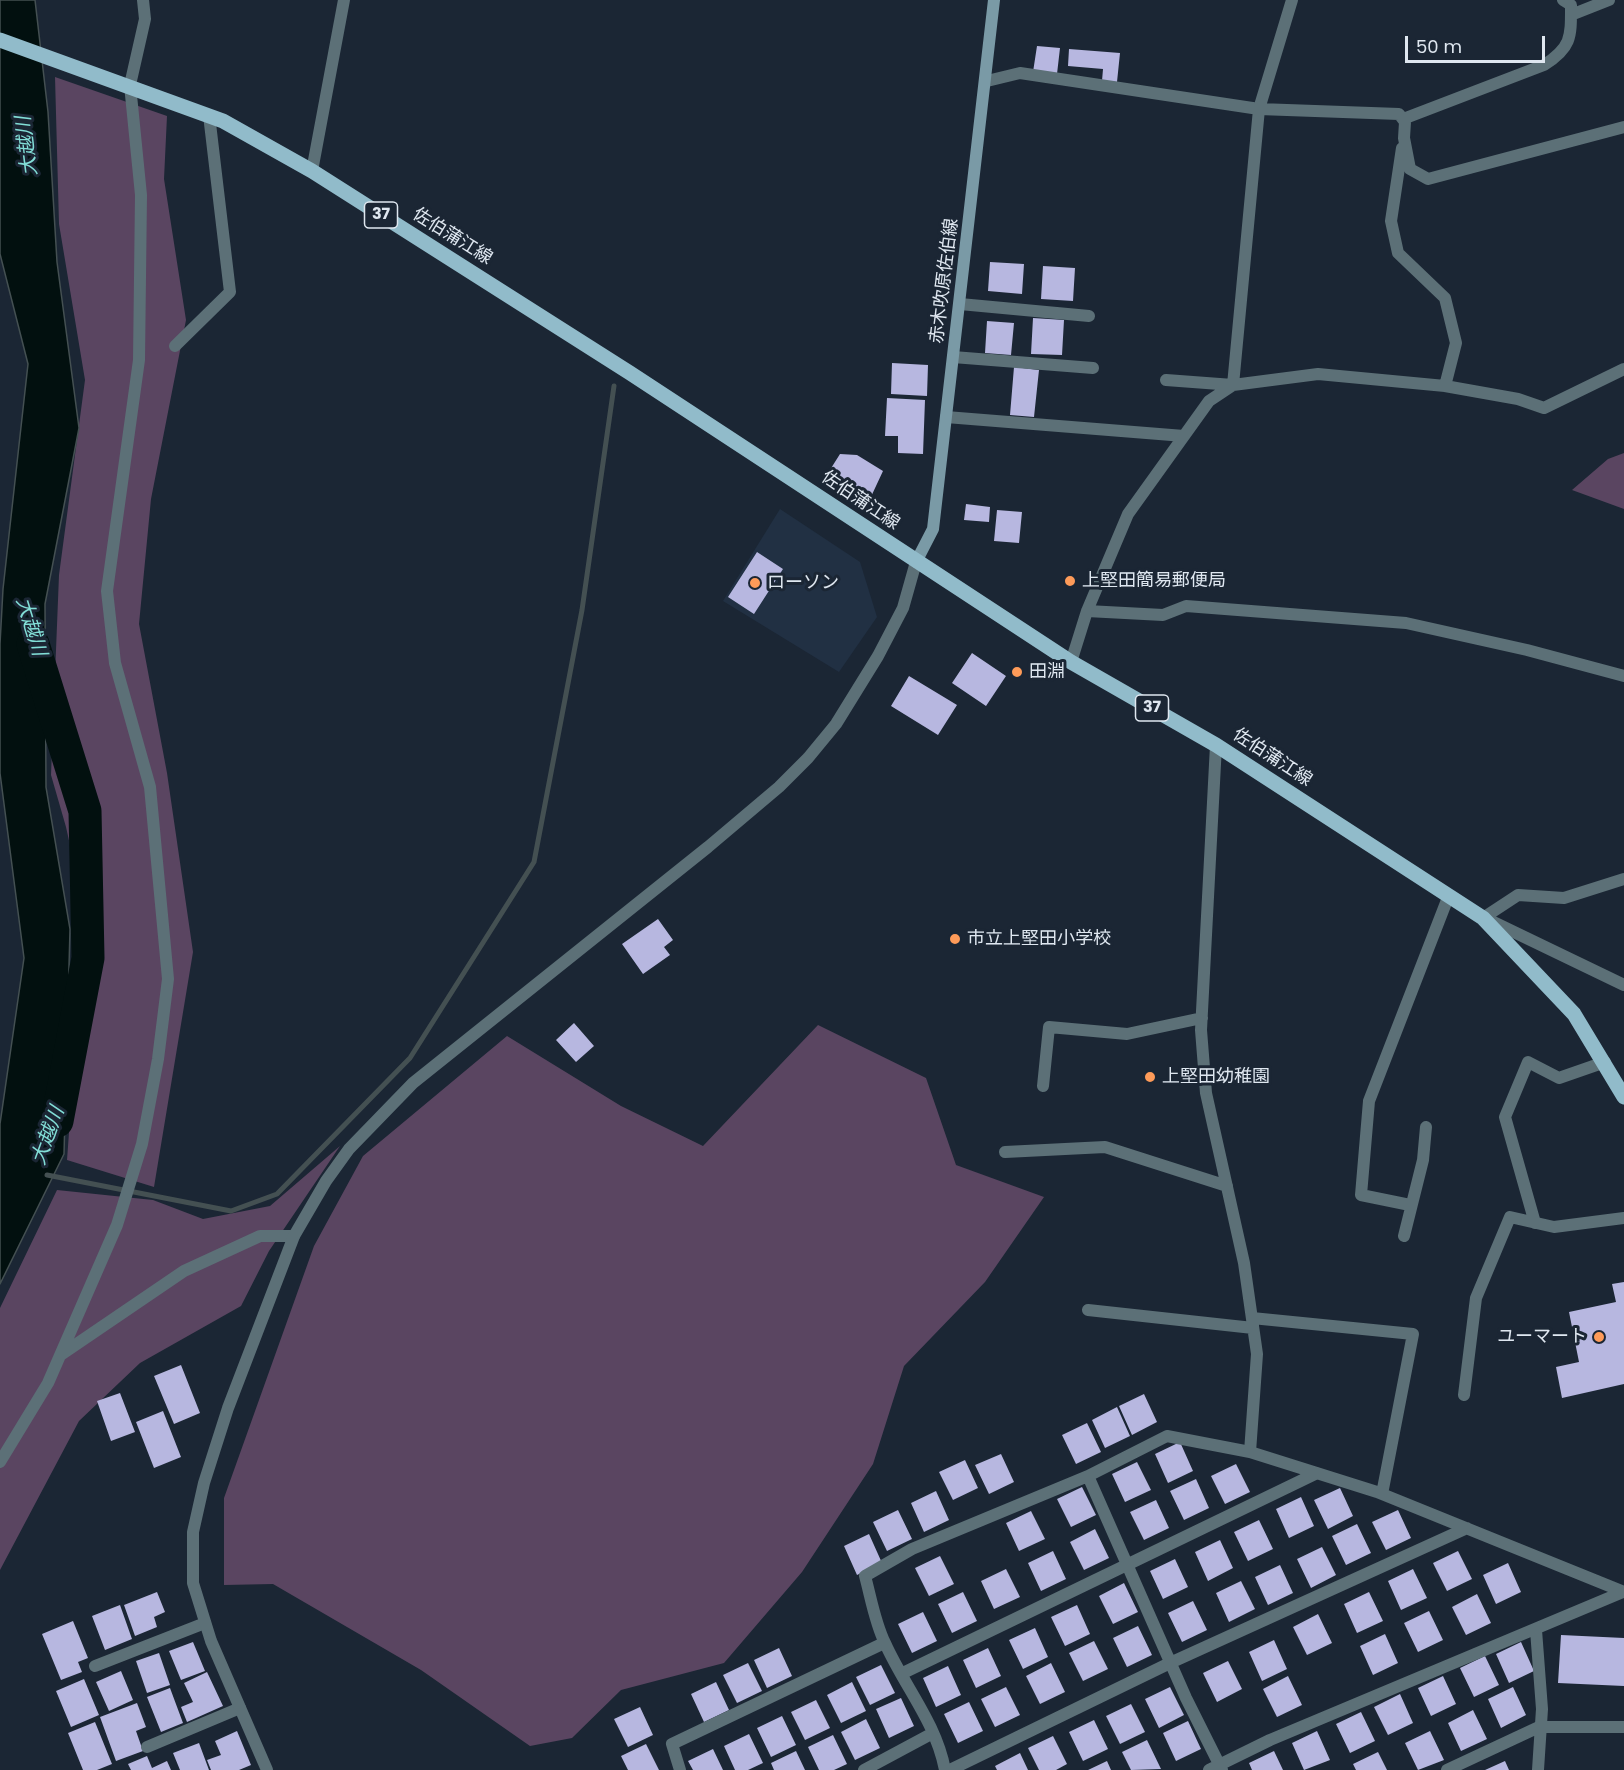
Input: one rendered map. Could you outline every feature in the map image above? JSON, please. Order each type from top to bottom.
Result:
[{"type":"main road","name":"赤木吹原佐伯線","points":[[916,562],[933,529],[987,81],[994,0]]},
{"type":"main road","name":"佐伯蒲江線","points":[[0,40],[209,116],[312,171],[625,370],[1071,662],[1216,744],[1483,918],[1574,1014],[1624,1097]]},
{"type":"street","points":[[0,1462],[48,1383],[117,1225],[142,1144],[158,1059],[168,979],[150,787],[115,663],[106,591],[139,360],[141,195],[129,85],[145,19],[143,0]]},
{"type":"street","points":[[312,171],[344,0]]},
{"type":"street","points":[[1071,662],[1087,611],[1128,514],[1209,401],[1233,384],[1259,109],[1292,0]]},
{"type":"street","points":[[1403,119],[1544,65],[1563,52],[1572,27],[1571,5],[1563,0]]},
{"type":"street","points":[[1571,15],[1609,0]]},
{"type":"street","points":[[987,81],[1020,73],[1259,109],[1399,114],[1403,119],[1410,169],[1428,179],[1624,127]]},
{"type":"street","points":[[175,346],[230,292],[209,116]]},
{"type":"street","points":[[1404,138],[1391,221],[1398,253],[1445,298],[1456,343],[1446,386]]},
{"type":"street","points":[[960,304],[1089,316]]},
{"type":"street","points":[[954,357],[1093,368]]},
{"type":"street","points":[[1166,380],[1233,384],[1318,374],[1446,386],[1518,399],[1544,408],[1624,369]]},
{"type":"street","points":[[946,417],[1184,436]]},
{"type":"street","points":[[267,1770],[205,1623],[193,1582],[193,1532],[204,1483],[228,1408],[294,1236],[326,1181],[349,1149],[413,1083],[708,847],[779,787],[808,758],[836,724],[878,656],[903,608],[916,562]]},
{"type":"street","points":[[1087,611],[1163,615],[1186,606],[1406,623],[1527,650],[1624,676]]},
{"type":"street","points":[[1216,744],[1202,1018],[1206,1093],[1244,1263],[1257,1354],[1250,1452]]},
{"type":"street","points":[[1483,918],[1518,895],[1564,898],[1624,879]]},
{"type":"street","points":[[1410,1205],[1360,1196],[1370,1101],[1449,896]]},
{"type":"street","points":[[1483,918],[1624,985]]},
{"type":"street","points":[[1043,1086],[1049,1027],[1128,1034],[1202,1018]]},
{"type":"street","points":[[1534,1222],[1505,1117],[1528,1062],[1559,1078],[1605,1062]]},
{"type":"street","points":[[1404,1236],[1423,1160],[1426,1127]]},
{"type":"street","points":[[1005,1152],[1105,1147],[1227,1186]]},
{"type":"street","points":[[1464,1395],[1476,1298],[1510,1217],[1554,1227],[1624,1218]]},
{"type":"street","points":[[61,1354],[184,1271],[260,1236],[294,1236]]},
{"type":"street","points":[[1088,1310],[1413,1334],[1382,1494]]},
{"type":"street","points":[[945,1770],[933,1733],[903,1673],[884,1643],[865,1576],[912,1549],[1088,1476],[1167,1436],[1250,1452],[1382,1494],[1624,1592]]},
{"type":"street","points":[[903,1673],[1317,1473]]},
{"type":"street","points":[[1088,1476],[1217,1768],[1624,1592]]},
{"type":"street","points":[[950,1770],[1170,1663],[1467,1528]]},
{"type":"street","points":[[94,1666],[205,1623]]},
{"type":"street","points":[[1536,1630],[1542,1709],[1539,1727],[1538,1770]]},
{"type":"street","points":[[680,1770],[672,1744],[884,1643]]},
{"type":"street","points":[[147,1747],[240,1708]]},
{"type":"street","points":[[1446,1770],[1539,1727],[1624,1727]]},
{"type":"street","points":[[864,1770],[933,1733]]},
{"type":"shaded area","points":[[55,77],[167,116],[164,179],[186,320],[151,499],[139,624],[167,773],[193,952],[154,1187],[67,1160],[70,1119],[95,958],[66,827],[51,775],[59,575],[85,380],[59,224]]},
{"type":"shaded area","points":[[1624,453],[1624,509],[1572,490],[1608,459]]},
{"type":"shaded area","points":[[780,509],[860,562],[877,617],[839,672],[723,601]]},
{"type":"shaded area","points":[[818,1025],[926,1078],[956,1165],[1044,1197],[985,1282],[904,1366],[873,1464],[802,1572],[724,1663],[621,1690],[572,1738],[530,1746],[421,1670],[273,1584],[224,1585],[224,1498],[314,1246],[363,1156],[507,1036],[621,1106],[703,1146]]},
{"type":"shaded area","points":[[340,1146],[269,1251],[241,1306],[140,1363],[79,1421],[0,1570],[0,1308],[57,1190],[153,1200],[203,1219],[270,1206]]},
{"type":"water","points":[[0,0],[35,0],[48,112],[57,262],[79,428],[45,604],[46,787],[70,929],[64,1154],[0,1284],[0,1124],[24,958],[0,773],[0,644],[3,589],[28,364],[0,254]]},
{"type":"building","points":[[1037,46],[1060,48],[1057,74],[1033,72]]},
{"type":"building","points":[[1069,49],[1120,53],[1117,82],[1102,81],[1103,69],[1068,66]]},
{"type":"building","points":[[990,262],[1024,264],[1022,294],[988,291]]},
{"type":"building","points":[[1043,266],[1075,268],[1073,301],[1041,299]]},
{"type":"building","points":[[1033,318],[1064,320],[1062,355],[1031,354]]},
{"type":"building","points":[[987,321],[1014,323],[1011,355],[985,353]]},
{"type":"building","points":[[892,363],[928,365],[927,396],[891,394]]},
{"type":"building","points":[[1014,367],[1039,370],[1034,417],[1010,415]]},
{"type":"building","points":[[887,398],[925,400],[923,454],[898,453],[898,436],[885,436]]},
{"type":"building","points":[[840,454],[857,455],[883,471],[869,501],[828,473]]},
{"type":"building","points":[[966,504],[990,507],[989,522],[964,520]]},
{"type":"building","points":[[997,510],[1022,512],[1019,543],[994,541]]},
{"type":"building","name":"ローソン","points":[[757,552],[783,569],[754,614],[728,597]]},
{"type":"building","points":[[972,653],[1006,676],[986,706],[952,683]]},
{"type":"building","points":[[909,676],[957,705],[938,735],[891,706]]},
{"type":"building","points":[[658,919],[673,940],[664,947],[670,955],[643,974],[622,944]]},
{"type":"building","points":[[574,1023],[594,1046],[576,1062],[556,1040]]},
{"type":"building","name":"ユーマート","points":[[1624,1282],[1624,1384],[1562,1398],[1556,1367],[1579,1362],[1569,1312],[1616,1302],[1612,1284]]},
{"type":"building","points":[[181,1365],[200,1413],[174,1424],[154,1376]]},
{"type":"building","points":[[120,1393],[135,1432],[111,1441],[97,1401]]},
{"type":"building","points":[[1144,1394],[1157,1422],[1132,1435],[1119,1406]]},
{"type":"building","points":[[1117,1407],[1130,1436],[1105,1448],[1092,1420]]},
{"type":"building","points":[[163,1411],[181,1457],[154,1468],[136,1422]]},
{"type":"building","points":[[1087,1423],[1101,1452],[1076,1464],[1062,1435]]},
{"type":"building","points":[[1180,1442],[1193,1471],[1168,1483],[1155,1454]]},
{"type":"building","points":[[1001,1454],[1014,1482],[989,1494],[975,1465]]},
{"type":"building","points":[[965,1460],[978,1488],[953,1500],[939,1472]]},
{"type":"building","points":[[1137,1462],[1151,1490],[1125,1502],[1112,1474]]},
{"type":"building","points":[[1236,1464],[1250,1492],[1225,1504],[1211,1476]]},
{"type":"building","points":[[1196,1479],[1209,1508],[1184,1520],[1170,1491]]},
{"type":"building","points":[[1082,1487],[1096,1515],[1071,1527],[1057,1499]]},
{"type":"building","points":[[1340,1488],[1353,1516],[1328,1529],[1314,1500]]},
{"type":"building","points":[[936,1491],[949,1520],[924,1532],[911,1503]]},
{"type":"building","points":[[1301,1497],[1314,1526],[1289,1538],[1276,1509]]},
{"type":"building","points":[[1156,1500],[1169,1528],[1144,1540],[1130,1512]]},
{"type":"building","points":[[898,1510],[912,1539],[887,1551],[873,1522]]},
{"type":"building","points":[[1398,1510],[1411,1538],[1386,1550],[1372,1522]]},
{"type":"building","points":[[1031,1511],[1045,1539],[1019,1551],[1006,1523]]},
{"type":"building","points":[[1259,1520],[1273,1549],[1248,1561],[1234,1532]]},
{"type":"building","points":[[1357,1524],[1371,1553],[1346,1565],[1332,1536]]},
{"type":"building","points":[[1095,1529],[1109,1558],[1084,1570],[1070,1542]]},
{"type":"building","points":[[869,1534],[882,1563],[857,1575],[844,1546]]},
{"type":"building","points":[[1220,1540],[1233,1568],[1208,1581],[1195,1552]]},
{"type":"building","points":[[1322,1547],[1336,1575],[1311,1588],[1297,1559]]},
{"type":"building","points":[[1053,1551],[1066,1579],[1041,1591],[1028,1563]]},
{"type":"building","points":[[1458,1551],[1472,1579],[1447,1591],[1433,1563]]},
{"type":"building","points":[[940,1556],[954,1584],[929,1596],[915,1568]]},
{"type":"building","points":[[1175,1559],[1188,1587],[1163,1599],[1150,1571]]},
{"type":"building","points":[[1508,1563],[1521,1592],[1496,1604],[1483,1575]]},
{"type":"building","points":[[1280,1565],[1293,1593],[1268,1605],[1255,1577]]},
{"type":"building","points":[[1006,1569],[1020,1597],[994,1609],[981,1581]]},
{"type":"building","points":[[1413,1569],[1427,1598],[1401,1610],[1388,1581]]},
{"type":"building","points":[[1241,1581],[1255,1609],[1229,1622],[1216,1593]]},
{"type":"building","points":[[1124,1583],[1138,1612],[1113,1624],[1099,1596]]},
{"type":"building","points":[[157,1592],[165,1612],[154,1617],[157,1627],[135,1636],[124,1605]]},
{"type":"building","points":[[963,1592],[977,1621],[952,1633],[938,1604]]},
{"type":"building","points":[[1369,1592],[1383,1621],[1357,1633],[1344,1604]]},
{"type":"building","points":[[1477,1594],[1491,1623],[1466,1635],[1452,1607]]},
{"type":"building","points":[[1193,1601],[1207,1630],[1182,1642],[1168,1613]]},
{"type":"building","points":[[120,1605],[132,1639],[105,1650],[92,1616]]},
{"type":"building","points":[[1077,1605],[1090,1634],[1065,1646],[1051,1617]]},
{"type":"building","points":[[1429,1611],[1443,1640],[1418,1652],[1404,1623]]},
{"type":"building","points":[[923,1612],[937,1641],[912,1653],[898,1624]]},
{"type":"building","points":[[1318,1614],[1332,1643],[1307,1655],[1293,1627]]},
{"type":"building","points":[[73,1621],[88,1658],[78,1662],[82,1672],[61,1680],[42,1634]]},
{"type":"building","points":[[1138,1626],[1152,1655],[1127,1667],[1113,1638]]},
{"type":"building","points":[[1035,1628],[1048,1657],[1023,1669],[1009,1640]]},
{"type":"building","points":[[1385,1634],[1398,1663],[1373,1675],[1360,1646]]},
{"type":"building","points":[[1561,1635],[1624,1638],[1624,1686],[1558,1683]]},
{"type":"building","points":[[1274,1640],[1287,1669],[1262,1681],[1249,1652]]},
{"type":"building","points":[[1094,1641],[1108,1669],[1083,1681],[1069,1653]]},
{"type":"building","points":[[193,1642],[205,1671],[181,1680],[169,1651]]},
{"type":"building","points":[[1521,1642],[1534,1671],[1509,1683],[1496,1654]]},
{"type":"building","points":[[779,1648],[792,1676],[767,1688],[754,1660]]},
{"type":"building","points":[[988,1648],[1001,1676],[976,1688],[963,1660]]},
{"type":"building","points":[[159,1653],[170,1685],[147,1693],[136,1661]]},
{"type":"building","points":[[1485,1656],[1499,1685],[1474,1697],[1460,1668]]},
{"type":"building","points":[[1228,1661],[1242,1689],[1217,1702],[1203,1673]]},
{"type":"building","points":[[748,1663],[762,1691],[737,1703],[723,1675]]},
{"type":"building","points":[[1051,1663],[1065,1692],[1040,1704],[1026,1676]]},
{"type":"building","points":[[881,1665],[895,1693],[870,1705],[856,1677]]},
{"type":"building","points":[[948,1666],[961,1695],[936,1707],[923,1678]]},
{"type":"building","points":[[121,1671],[133,1700],[109,1711],[96,1682]]},
{"type":"building","points":[[207,1672],[223,1706],[187,1722],[181,1707],[193,1702],[184,1683]]},
{"type":"building","points":[[1288,1676],[1302,1705],[1277,1717],[1263,1689]]},
{"type":"building","points":[[1443,1676],[1456,1704],[1431,1716],[1418,1688]]},
{"type":"building","points":[[84,1679],[99,1715],[71,1727],[56,1691]]},
{"type":"building","points":[[716,1682],[729,1710],[704,1722],[691,1694]]},
{"type":"building","points":[[852,1682],[866,1711],[841,1723],[827,1695]]},
{"type":"building","points":[[1006,1687],[1020,1715],[995,1727],[981,1699]]},
{"type":"building","points":[[1170,1687],[1184,1715],[1159,1728],[1145,1699]]},
{"type":"building","points":[[1513,1687],[1526,1715],[1501,1728],[1488,1699]]},
{"type":"building","points":[[170,1688],[183,1723],[161,1732],[147,1697]]},
{"type":"building","points":[[1400,1694],[1413,1723],[1388,1735],[1374,1707]]},
{"type":"building","points":[[901,1698],[914,1726],[889,1738],[876,1709]]},
{"type":"building","points":[[816,1700],[830,1728],[805,1740],[791,1712]]},
{"type":"building","points":[[969,1702],[983,1731],[958,1743],[944,1714]]},
{"type":"building","points":[[137,1703],[146,1727],[136,1731],[143,1751],[116,1761],[100,1717]]},
{"type":"building","points":[[1131,1704],[1145,1732],[1120,1744],[1106,1716]]},
{"type":"building","points":[[640,1707],[653,1735],[628,1747],[614,1719]]},
{"type":"building","points":[[1473,1710],[1487,1739],[1461,1751],[1448,1723]]},
{"type":"building","points":[[1361,1712],[1375,1741],[1350,1753],[1336,1724]]},
{"type":"building","points":[[782,1716],[796,1745],[771,1757],[757,1728]]},
{"type":"building","points":[[866,1719],[880,1748],[855,1760],[841,1732]]},
{"type":"building","points":[[1094,1720],[1108,1749],[1083,1761],[1069,1732]]},
{"type":"building","points":[[1188,1721],[1201,1749],[1176,1761],[1163,1733]]},
{"type":"building","points":[[95,1722],[112,1764],[97,1770],[83,1770],[68,1733]]},
{"type":"building","points":[[237,1731],[251,1765],[239,1770],[211,1770],[207,1760],[221,1755],[215,1741]]},
{"type":"building","points":[[1317,1731],[1330,1760],[1304,1770],[1292,1743]]},
{"type":"building","points":[[1430,1731],[1444,1760],[1418,1770],[1405,1743]]},
{"type":"building","points":[[749,1734],[763,1763],[748,1770],[735,1770],[724,1746]]},
{"type":"building","points":[[833,1735],[847,1764],[834,1770],[819,1770],[808,1747]]},
{"type":"building","points":[[1053,1736],[1067,1764],[1056,1770],[1039,1770],[1028,1748]]},
{"type":"building","points":[[1147,1740],[1161,1769],[1131,1770],[1122,1752]]},
{"type":"building","points":[[199,1743],[209,1770],[180,1770],[173,1753]]},
{"type":"building","points":[[646,1744],[659,1770],[628,1770],[621,1756]]},
{"type":"building","points":[[713,1749],[723,1770],[693,1770],[688,1761]]},
{"type":"building","points":[[796,1751],[805,1770],[774,1770],[771,1763]]},
{"type":"building","points":[[1274,1751],[1283,1770],[1252,1770],[1249,1763]]},
{"type":"building","points":[[1378,1752],[1387,1770],[1356,1770],[1353,1764]]},
{"type":"building","points":[[1020,1753],[1028,1770],[997,1770],[995,1766]]},
{"type":"building","points":[[147,1756],[152,1768],[167,1761],[171,1770],[131,1770],[128,1764]]},
{"type":"building","points":[[1107,1761],[1111,1770],[1088,1770]]},
{"type":"building","points":[[1505,1761],[1509,1770],[1485,1770]]},
{"type":"waterway","points":[[47,1175],[231,1211],[277,1194],[410,1058],[534,862],[582,610],[614,386]]},
{"type":"waterway","name":"大越川","points":[[33,644],[85,811],[88,958],[57,1121]]},
{"type":"place","name":"上堅田簡易郵便局","points":[[1070,581]]},
{"type":"place","name":"ローソン","points":[[755,583]]},
{"type":"place","name":"田淵","points":[[1017,672]]},
{"type":"place","name":"市立上堅田小学校","points":[[955,939]]},
{"type":"place","name":"上堅田幼稚園","points":[[1150,1077]]},
{"type":"place","name":"ユーマート","points":[[1599,1337]]}]
